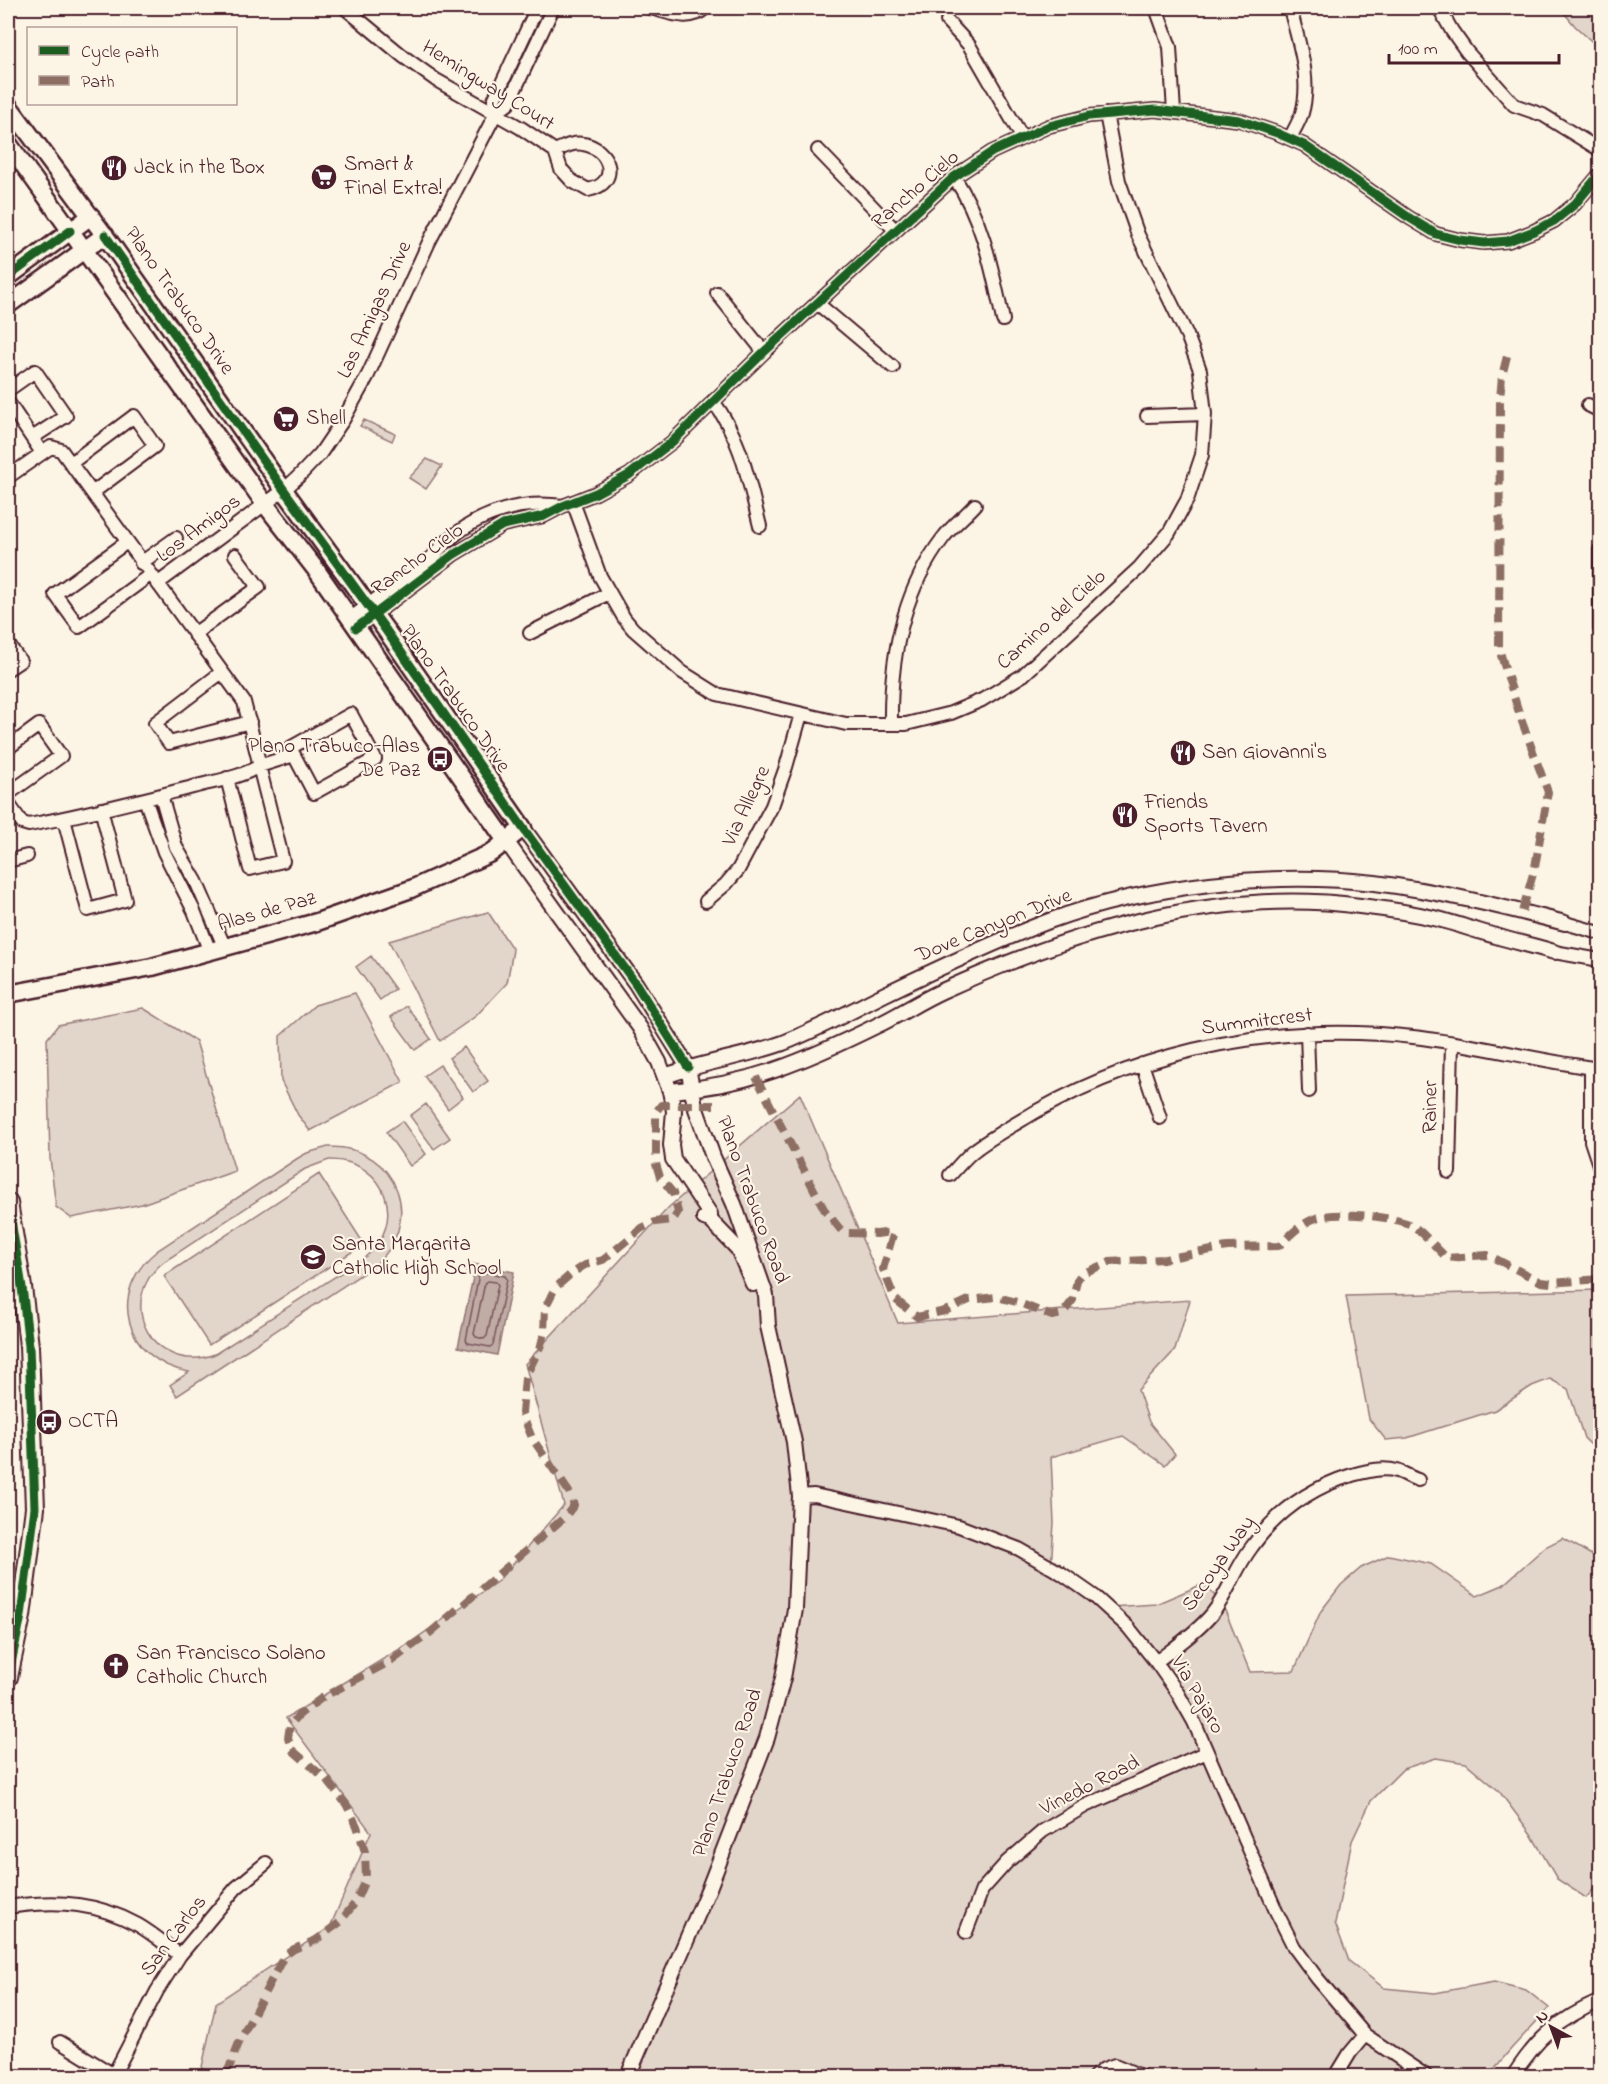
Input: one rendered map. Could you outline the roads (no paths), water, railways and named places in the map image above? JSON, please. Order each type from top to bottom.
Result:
[{"type":"main road","name":"Plano Trabuco Drive","points":[[8,105],[105,235],[523,828]]},
{"type":"main road","name":"Plano Trabuco Drive","points":[[8,143],[265,504],[317,571],[506,841]]},
{"type":"main road","points":[[8,277],[91,216]]},
{"type":"main road","points":[[8,305],[105,235]]},
{"type":"main road","name":"Alas de Paz","points":[[8,994],[152,967],[317,922],[411,889],[491,852],[523,828]]},
{"type":"main road","points":[[8,1203],[29,1346],[34,1508],[21,1616],[8,1677]]},
{"type":"street","name":"Hemingway Court","points":[[345,8],[404,57],[436,80],[496,113],[555,151],[561,169],[572,181],[588,190],[599,188],[607,182],[610,170],[606,160],[597,150],[584,143],[570,144],[555,151]]},
{"type":"street","name":"Las Amigas Drive","points":[[496,113],[494,100],[537,8]]},
{"type":"street","name":"Las Amigas Drive","points":[[265,504],[284,490],[320,454],[343,420],[368,375],[429,242],[496,113],[508,104],[553,8]]},
{"type":"street","points":[[650,8],[682,15],[701,11]]},
{"type":"street","points":[[1156,8],[1170,47],[1174,111]]},
{"type":"street","points":[[1290,8],[1306,80],[1301,114],[1290,138]]},
{"type":"street","points":[[1439,8],[1467,52],[1515,105],[1543,115],[1600,150]]},
{"type":"street","points":[[947,21],[969,45],[1022,136]]},
{"type":"street","points":[[527,29],[541,34]]},
{"type":"street","name":"Rancho Cielo","points":[[371,610],[471,543],[504,525],[544,516],[596,493],[629,475],[672,442],[764,352],[954,177],[992,152],[1022,136],[1049,126],[1106,114],[1155,110],[1239,120],[1304,145],[1436,234],[1484,243],[1508,241],[1554,221],[1575,204],[1600,174]]},
{"type":"street","name":"Camino del Cielo","points":[[568,504],[600,576],[633,629],[682,672],[717,694],[846,724],[891,724],[929,720],[951,713],[1003,689],[1023,675],[1139,568],[1169,533],[1187,500],[1202,454],[1205,414],[1200,370],[1187,335],[1138,235],[1119,181],[1106,114]]},
{"type":"street","points":[[818,150],[895,230]]},
{"type":"street","points":[[954,177],[970,203],[981,230],[1003,320]]},
{"type":"street","points":[[717,293],[764,352]]},
{"type":"street","points":[[817,303],[893,368]]},
{"type":"street","points":[[8,390],[35,371],[66,416],[32,438]]},
{"type":"street","points":[[713,401],[735,436],[760,526]]},
{"type":"street","points":[[8,402],[42,453]]},
{"type":"street","points":[[1588,405],[1600,411]]},
{"type":"street","points":[[1147,416],[1205,414]]},
{"type":"street","points":[[71,463],[134,416],[156,446],[92,493]]},
{"type":"street","points":[[8,477],[42,453],[55,447],[61,450],[244,702],[283,861],[250,870],[227,778]]},
{"type":"street","name":"Rancho Cielo","points":[[353,624],[463,528],[496,512],[541,503],[568,504]]},
{"type":"street","name":"Los Amigos","points":[[127,542],[55,594],[79,627],[265,504]]},
{"type":"street","points":[[891,724],[890,687],[897,640],[909,600],[923,570],[943,537],[975,505]]},
{"type":"street","points":[[496,512],[504,525]]},
{"type":"street","points":[[463,528],[471,543]]},
{"type":"street","points":[[141,563],[176,538]]},
{"type":"street","points":[[1600,550],[1600,629]]},
{"type":"street","points":[[194,634],[260,587],[235,555]]},
{"type":"street","points":[[530,633],[609,593]]},
{"type":"street","points":[[8,644],[20,661],[8,669]]},
{"type":"street","points":[[222,672],[155,723],[169,742],[250,722]]},
{"type":"street","points":[[351,714],[375,759],[314,793],[294,755],[290,748],[351,714]]},
{"type":"street","name":"Via Allegre","points":[[706,901],[738,870],[772,806],[801,714]]},
{"type":"street","points":[[8,748],[39,725],[61,756],[8,794]]},
{"type":"street","points":[[8,803],[12,817],[26,825],[64,819],[227,778],[294,755]]},
{"type":"street","points":[[161,795],[176,847],[200,889],[218,950]]},
{"type":"street","points":[[145,799],[164,852],[194,912],[218,950]]},
{"type":"street","points":[[64,819],[88,910],[125,900],[101,809]]},
{"type":"street","name":"Plano Trabuco Drive","points":[[523,828],[636,984],[688,1067],[693,1090]]},
{"type":"street","name":"Plano Trabuco Drive","points":[[506,841],[640,1028],[659,1062],[670,1091]]},
{"type":"street","points":[[8,861],[27,856]]},
{"type":"street","name":"Dove Canyon Drive","points":[[664,1076],[688,1067],[735,1057],[782,1043],[966,957],[1051,921],[1128,898],[1221,882],[1261,879],[1375,883],[1481,903],[1600,933]]},
{"type":"street","name":"Dove Canyon Drive","points":[[670,1091],[693,1090],[756,1077],[792,1064],[868,1030],[940,992],[1013,961],[1074,939],[1146,919],[1198,910],[1283,902],[1357,905],[1438,919],[1554,952],[1600,960]]},
{"type":"street","points":[[1307,1033],[1309,1092]]},
{"type":"street","name":"Summitcrest","points":[[950,1175],[974,1150],[1071,1092],[1142,1064],[1194,1049],[1247,1039],[1307,1033],[1381,1034],[1452,1043],[1596,1068]]},
{"type":"street","name":"Rainer","points":[[1449,1172],[1452,1043]]},
{"type":"street","points":[[1142,1064],[1160,1118]]},
{"type":"street","points":[[1596,1068],[1591,1141],[1600,1168]]},
{"type":"street","name":"Plano Trabuco Road","points":[[693,1090],[695,1106],[734,1204],[766,1295],[768,1326]]},
{"type":"street","name":"Plano Trabuco Road","points":[[628,2076],[709,1888],[767,1738],[783,1678],[795,1610],[800,1496],[794,1442],[768,1326],[738,1249],[710,1220],[710,1214],[673,1159],[671,1145],[674,1111],[670,1091]]},
{"type":"street","name":"Secoya Way","points":[[1156,1662],[1194,1632],[1213,1612],[1251,1548],[1270,1524],[1298,1499],[1316,1488],[1339,1479],[1377,1469],[1396,1471],[1418,1480]]},
{"type":"street","name":"Via Pajaro","points":[[800,1496],[814,1496],[959,1526],[1019,1550],[1061,1573],[1094,1596],[1128,1627],[1177,1692],[1194,1722],[1276,1911],[1294,1947],[1365,2035],[1426,2076]]},
{"type":"street","name":"Vinedo Road","points":[[966,1932],[982,1890],[1006,1862],[1043,1831],[1085,1806],[1207,1752]]},
{"type":"street","name":"San Carlos","points":[[113,2076],[157,1991],[180,1955],[236,1888],[266,1863]]},
{"type":"street","points":[[15,1906],[44,1902],[72,1903],[111,1913],[138,1925],[180,1955]]},
{"type":"street","points":[[1513,2076],[1527,2054],[1543,2036],[1561,2021],[1600,2001]]},
{"type":"street","points":[[1336,2076],[1350,2053],[1365,2035]]},
{"type":"street","points":[[60,2042],[113,2076]]},
{"type":"street","points":[[1095,2076],[1115,2065],[1142,2076]]},
{"type":"water","points":[[468,1263],[514,1272],[497,1355],[458,1347],[474,1273],[466,1271]]},
{"type":"place","name":"Jack in the Box","points":[[114,168]]},
{"type":"place","name":"Smart & Final Extra!","points":[[324,177]]},
{"type":"place","name":"Shell","points":[[286,419]]},
{"type":"place","name":"San Giovanni's","points":[[1183,753]]},
{"type":"place","name":"Plano Trabuco-Alas De Paz","points":[[440,759]]},
{"type":"place","name":"Friends Sports Tavern","points":[[1125,815]]},
{"type":"place","name":"Santa Margarita Catholic High School","points":[[313,1257]]},
{"type":"place","name":"OCTA","points":[[49,1422]]},
{"type":"place","name":"San Francisco Solano Catholic Church","points":[[116,1666]]}]
